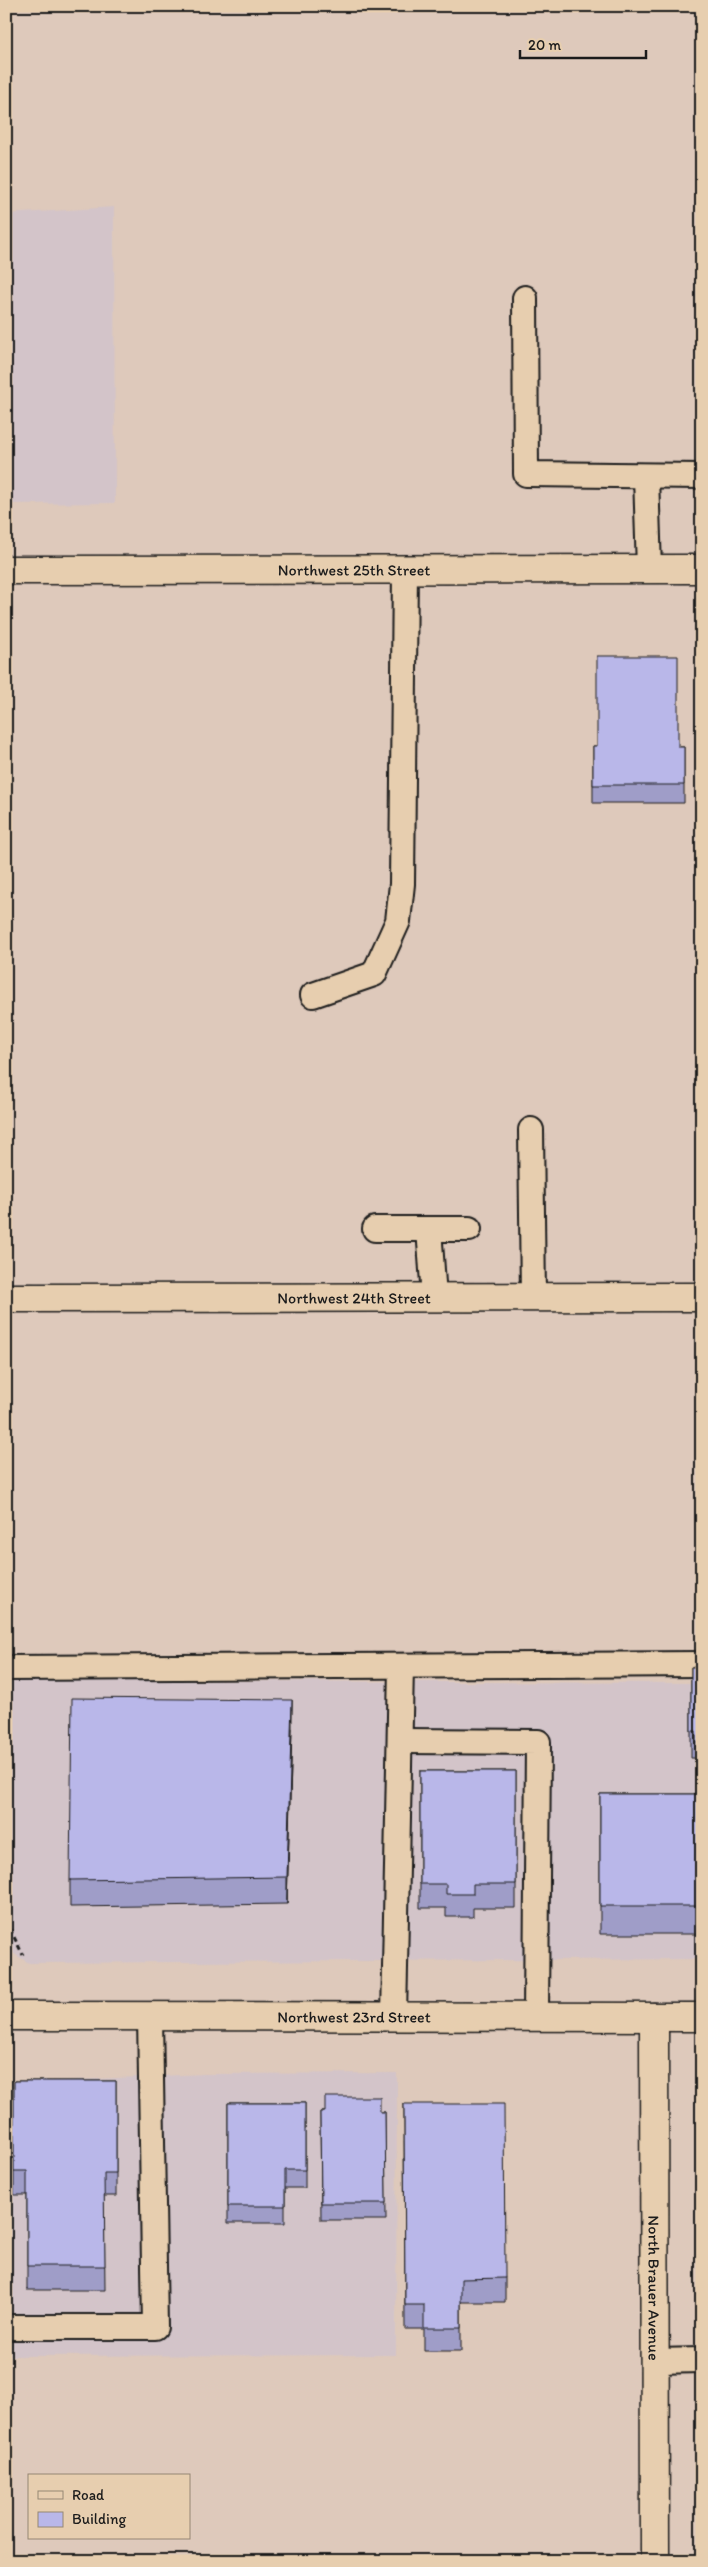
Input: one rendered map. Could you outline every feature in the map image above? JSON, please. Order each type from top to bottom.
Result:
[{"type":"street","name":"Northwest 25th Street","points":[[6,570],[702,569]]},
{"type":"street","name":"Northwest 24th Street","points":[[6,1298],[702,1297]]},
{"type":"street","name":"Northwest 23rd Street","points":[[6,2016],[702,2017]]},
{"type":"street","name":"North Brauer Avenue","points":[[654,2017],[655,2561]]},
{"type":"lane","points":[[526,298],[526,474],[702,476]]},
{"type":"lane","points":[[646,476],[648,569]]},
{"type":"lane","points":[[313,995],[374,974],[398,921],[402,884],[405,570]]},
{"type":"lane","points":[[531,1130],[533,1297]]},
{"type":"lane","points":[[375,1229],[469,1229]]},
{"type":"lane","points":[[430,1229],[434,1297]]},
{"type":"lane","points":[[6,1668],[702,1664]]},
{"type":"lane","points":[[394,2017],[401,1666]]},
{"type":"lane","points":[[400,1741],[538,1742],[536,2017]]},
{"type":"lane","points":[[6,2328],[155,2327],[150,2016]]},
{"type":"lane","points":[[655,2361],[702,2360]]},
{"type":"path","points":[[6,1921],[23,1955]]},
{"type":"shaded area","points":[[114,207],[115,503],[6,504],[6,214]]},
{"type":"shaded area","points":[[6,1680],[702,1683],[702,1959],[29,1963],[6,1949]]},
{"type":"shaded area","points":[[397,2073],[396,2355],[6,2356],[6,2083],[205,2074]]},
{"type":"building","points":[[597,656],[678,656],[678,747],[684,747],[684,785],[593,785],[593,746],[597,746]]},
{"type":"building","points":[[691,1667],[702,1667],[702,1906],[600,1906],[600,1794],[696,1794],[696,1731],[691,1731]]},
{"type":"building","points":[[72,1698],[292,1700],[287,1877],[70,1880]]},
{"type":"building","points":[[420,1771],[516,1771],[516,1884],[473,1884],[473,1894],[446,1894],[446,1884],[420,1884]]},
{"type":"building","points":[[14,2081],[116,2081],[116,2173],[104,2173],[105,2266],[27,2266],[27,2171],[14,2171]]},
{"type":"building","points":[[325,2097],[380,2097],[380,2112],[385,2112],[386,2203],[321,2203],[320,2112],[325,2112]]},
{"type":"building","points":[[228,2103],[305,2103],[305,2170],[285,2170],[285,2206],[228,2206]]},
{"type":"building","points":[[404,2104],[504,2104],[505,2278],[461,2279],[461,2328],[424,2328],[424,2305],[405,2305]]}]
